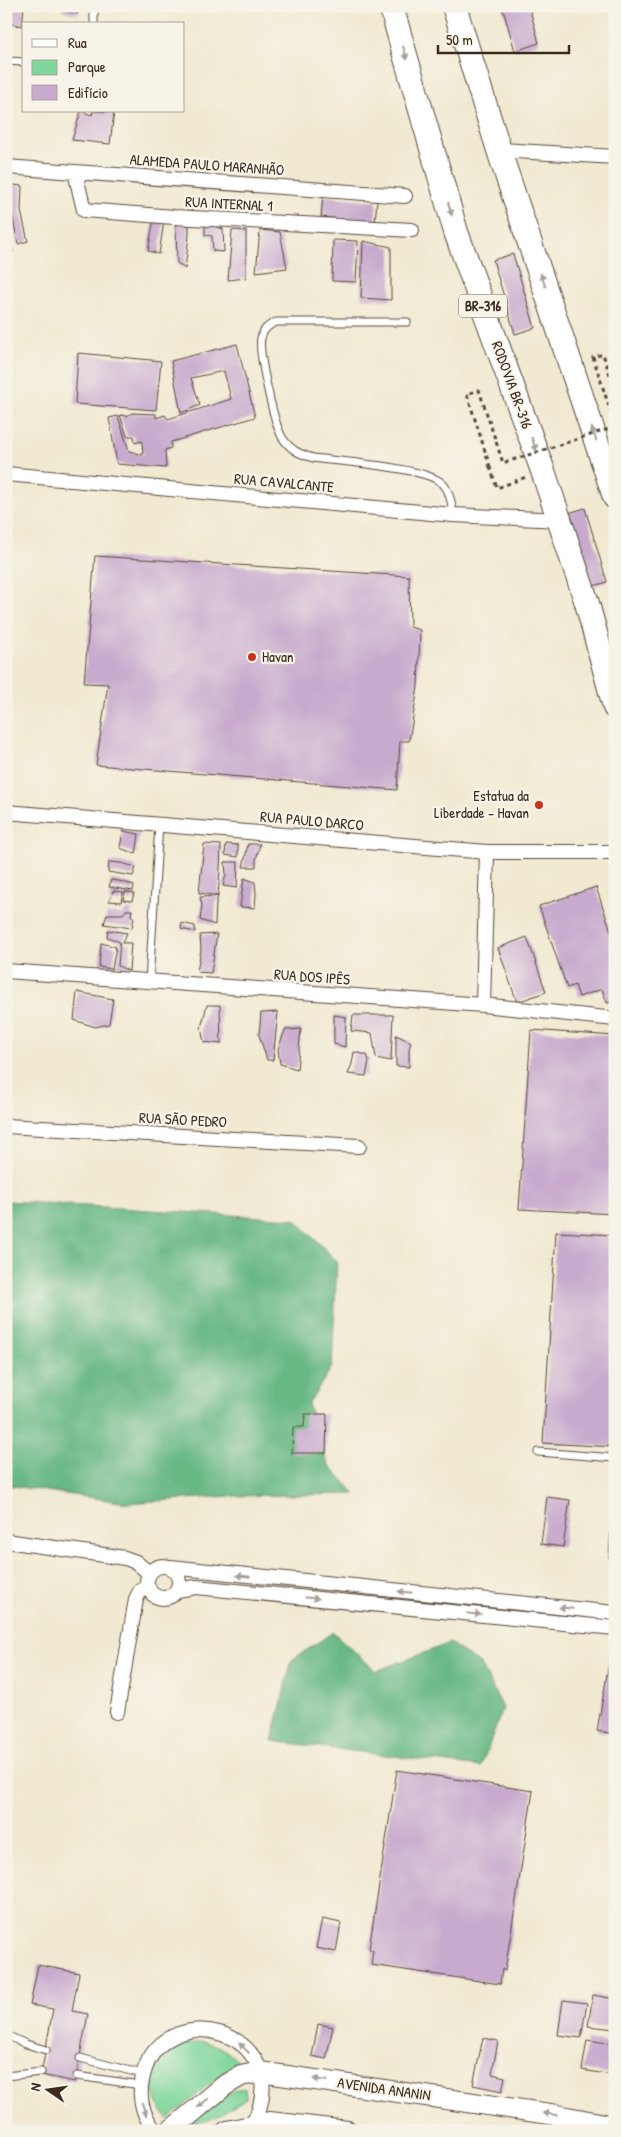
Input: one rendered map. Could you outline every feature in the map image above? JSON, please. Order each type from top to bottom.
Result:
[{"type":"highway","name":"RODOVIA BR-316","points":[[391,6],[456,232],[544,471],[586,603],[615,706]]},
{"type":"highway","points":[[454,6],[614,491]]},
{"type":"main road","name":"AVENIDA ANANIN","points":[[170,2131],[224,2086],[241,2076],[260,2072],[548,2114],[615,2126]]},
{"type":"main road","points":[[227,2131],[253,2124],[285,2123],[347,2131]]},
{"type":"street","points":[[500,150],[615,157]]},
{"type":"street","name":"ALAMEDA PAULO MARANHÃO","points":[[6,167],[406,196]]},
{"type":"street","name":"RUA INTERNAL 1","points":[[75,172],[84,210],[174,217],[412,230]]},
{"type":"street","name":"RUA CAVALCANTE","points":[[6,474],[453,515],[560,520]]},
{"type":"street","name":"RUA PAULO DARCO","points":[[6,812],[486,852],[615,852]]},
{"type":"street","points":[[483,1005],[486,852]]},
{"type":"street","name":"RUA DOS IPÊS","points":[[6,971],[483,1005],[615,1020]]},
{"type":"street","name":"RUA SÃO PEDRO","points":[[6,1126],[359,1146]]},
{"type":"street","points":[[6,1542],[124,1558],[136,1562],[148,1580],[150,1592],[161,1598],[173,1594],[177,1590],[196,1587],[615,1628]]},
{"type":"street","points":[[117,1712],[136,1599],[159,1566],[615,1613]]},
{"type":"street","points":[[171,1567],[179,1577],[177,1590]]},
{"type":"street","points":[[156,2131],[149,2123],[142,2105],[142,2080],[150,2058],[161,2045],[176,2036],[192,2030],[209,2030],[226,2034],[241,2043],[252,2056],[260,2072],[263,2090],[261,2109],[253,2124]]},
{"type":"lane","points":[[94,6],[94,22]]},
{"type":"lane","points":[[6,61],[22,62]]},
{"type":"lane","points":[[407,322],[276,322],[266,327],[261,339],[262,358],[273,409],[282,437],[296,453],[313,458],[421,473],[442,483],[452,500],[453,515]]},
{"type":"lane","points":[[149,982],[159,825]]},
{"type":"lane","points":[[538,1452],[615,1458]]},
{"type":"lane","points":[[6,2035],[46,2050]]},
{"type":"lane","points":[[80,2058],[142,2080]]},
{"type":"lane","points":[[6,2076],[42,2072]]},
{"type":"lane","points":[[77,2076],[142,2080]]},
{"type":"path","points":[[544,471],[497,488],[467,394],[479,390],[503,463],[615,426],[593,357],[603,354],[615,390]]},
{"type":"green space","points":[[6,1201],[295,1219],[337,1261],[332,1367],[308,1404],[328,1464],[355,1494],[231,1496],[127,1503],[6,1485]]},
{"type":"green space","points":[[333,1632],[376,1671],[450,1643],[481,1665],[503,1708],[481,1767],[272,1741],[292,1660]]},
{"type":"green space","points":[[203,2042],[222,2048],[237,2061],[168,2119],[157,2102],[154,2092],[154,2072],[157,2063],[164,2055],[176,2047]]},
{"type":"green space","points":[[245,2088],[246,2098],[226,2111],[206,2121],[190,2123],[235,2090]]},
{"type":"building","points":[[6,6],[24,6],[22,26],[6,23]]},
{"type":"building","points":[[62,6],[78,6],[78,14],[63,11]]},
{"type":"building","points":[[502,6],[529,6],[539,43],[515,51]]},
{"type":"building","points":[[81,112],[92,115],[93,112],[114,112],[110,144],[72,140]]},
{"type":"building","points":[[6,184],[22,186],[21,211],[28,241],[18,244]]},
{"type":"building","points":[[323,196],[377,201],[375,222],[321,217]]},
{"type":"building","points":[[154,218],[164,221],[159,254],[148,251]]},
{"type":"building","points":[[189,223],[185,269],[177,263],[176,225]]},
{"type":"building","points":[[205,223],[223,229],[224,252],[213,251],[212,236],[205,235]]},
{"type":"building","points":[[232,230],[246,231],[246,278],[228,280]]},
{"type":"building","points":[[260,230],[280,232],[287,268],[256,272]]},
{"type":"building","points":[[6,231],[13,252],[6,254]]},
{"type":"building","points":[[333,240],[358,241],[356,282],[332,281]]},
{"type":"building","points":[[363,241],[391,247],[391,300],[361,298]]},
{"type":"building","points":[[513,254],[535,328],[515,334],[493,260]]},
{"type":"building","points":[[237,344],[255,417],[171,442],[171,448],[165,450],[166,468],[117,464],[109,418],[118,416],[129,451],[143,455],[142,441],[135,443],[134,436],[127,436],[120,415],[127,416],[132,413],[156,414],[156,418],[165,415],[168,419],[231,399],[224,371],[191,378],[200,405],[181,413],[171,361]]},
{"type":"building","points":[[78,353],[161,361],[156,410],[75,404]]},
{"type":"building","points":[[585,508],[607,582],[587,588],[565,514]]},
{"type":"building","name":"Havan","points":[[95,556],[409,576],[410,627],[420,630],[418,687],[409,741],[400,741],[397,790],[96,765],[108,684],[84,683]]},
{"type":"building","points":[[123,831],[139,834],[136,854],[120,848]]},
{"type":"building","points":[[204,844],[221,845],[218,896],[199,893]]},
{"type":"building","points":[[226,844],[238,845],[238,857],[225,855]]},
{"type":"building","points":[[248,844],[260,844],[256,867],[243,867]]},
{"type":"building","points":[[109,862],[136,867],[133,876],[108,872]]},
{"type":"building","points":[[225,862],[238,862],[237,888],[223,886],[226,875]]},
{"type":"building","points":[[244,878],[255,882],[255,908],[240,907]]},
{"type":"building","points":[[111,880],[134,885],[133,891],[109,887]]},
{"type":"building","points":[[596,887],[615,943],[615,1001],[607,1003],[602,989],[579,997],[575,985],[567,988],[539,906]]},
{"type":"building","points":[[113,891],[123,892],[121,902],[109,901]]},
{"type":"building","points":[[125,892],[134,893],[132,901],[123,900]]},
{"type":"building","points":[[218,896],[215,925],[200,920],[202,905],[200,897]]},
{"type":"building","points":[[126,910],[132,910],[131,915],[134,918],[132,928],[104,924],[107,914],[123,914]]},
{"type":"building","points":[[182,923],[195,926],[195,932],[181,929]]},
{"type":"building","points":[[108,930],[127,933],[122,943],[131,943],[129,971],[118,966],[120,942],[107,937]]},
{"type":"building","points":[[217,934],[211,973],[197,972],[201,950],[200,935]]},
{"type":"building","points":[[527,937],[546,992],[517,1002],[498,948]]},
{"type":"building","points":[[101,943],[116,947],[112,969],[99,967]]},
{"type":"building","points":[[77,992],[113,999],[109,1024],[95,1027],[74,1020]]},
{"type":"building","points":[[207,1005],[220,1005],[221,1044],[204,1042],[201,1028]]},
{"type":"building","points":[[278,1012],[273,1060],[267,1060],[259,1035],[261,1013]]},
{"type":"building","points":[[334,1015],[346,1017],[345,1047],[334,1044]]},
{"type":"building","points":[[353,1015],[393,1015],[391,1061],[376,1058],[372,1033],[351,1031]]},
{"type":"building","points":[[301,1029],[297,1069],[280,1064],[278,1049],[285,1030]]},
{"type":"building","points":[[531,1030],[615,1036],[615,1214],[519,1209]]},
{"type":"building","points":[[396,1035],[411,1042],[409,1067],[396,1066]]},
{"type":"building","points":[[354,1052],[367,1055],[369,1061],[366,1076],[348,1074]]},
{"type":"building","points":[[556,1232],[615,1235],[615,1447],[543,1443]]},
{"type":"building","points":[[305,1414],[327,1414],[326,1453],[292,1453],[293,1427],[304,1427]]},
{"type":"building","points":[[547,1497],[570,1500],[563,1547],[541,1544]]},
{"type":"building","points":[[613,1499],[615,1500],[615,1559],[609,1558]]},
{"type":"building","points":[[612,1646],[615,1647],[615,1734],[597,1731]]},
{"type":"building","points":[[397,1770],[533,1791],[505,1971],[502,1969],[500,1984],[371,1965],[373,1950],[369,1949]]},
{"type":"building","points":[[322,1919],[341,1923],[336,1952],[316,1948]]},
{"type":"building","points":[[38,1965],[79,1973],[72,2011],[88,2014],[75,2082],[41,2075],[53,2009],[30,2005]]},
{"type":"building","points":[[593,1995],[615,1999],[615,2029],[588,2026]]},
{"type":"building","points":[[563,2000],[587,2003],[581,2038],[558,2035]]},
{"type":"building","points":[[318,2024],[333,2027],[326,2059],[312,2056]]},
{"type":"building","points":[[483,2038],[498,2041],[492,2074],[505,2077],[502,2091],[473,2085]]},
{"type":"building","points":[[587,2040],[615,2044],[615,2079],[612,2079],[612,2075],[582,2070]]},
{"type":"place","name":"Havan","points":[[252,657]]},
{"type":"place","name":"Estatua da Liberdade - Havan","points":[[539,805]]}]
